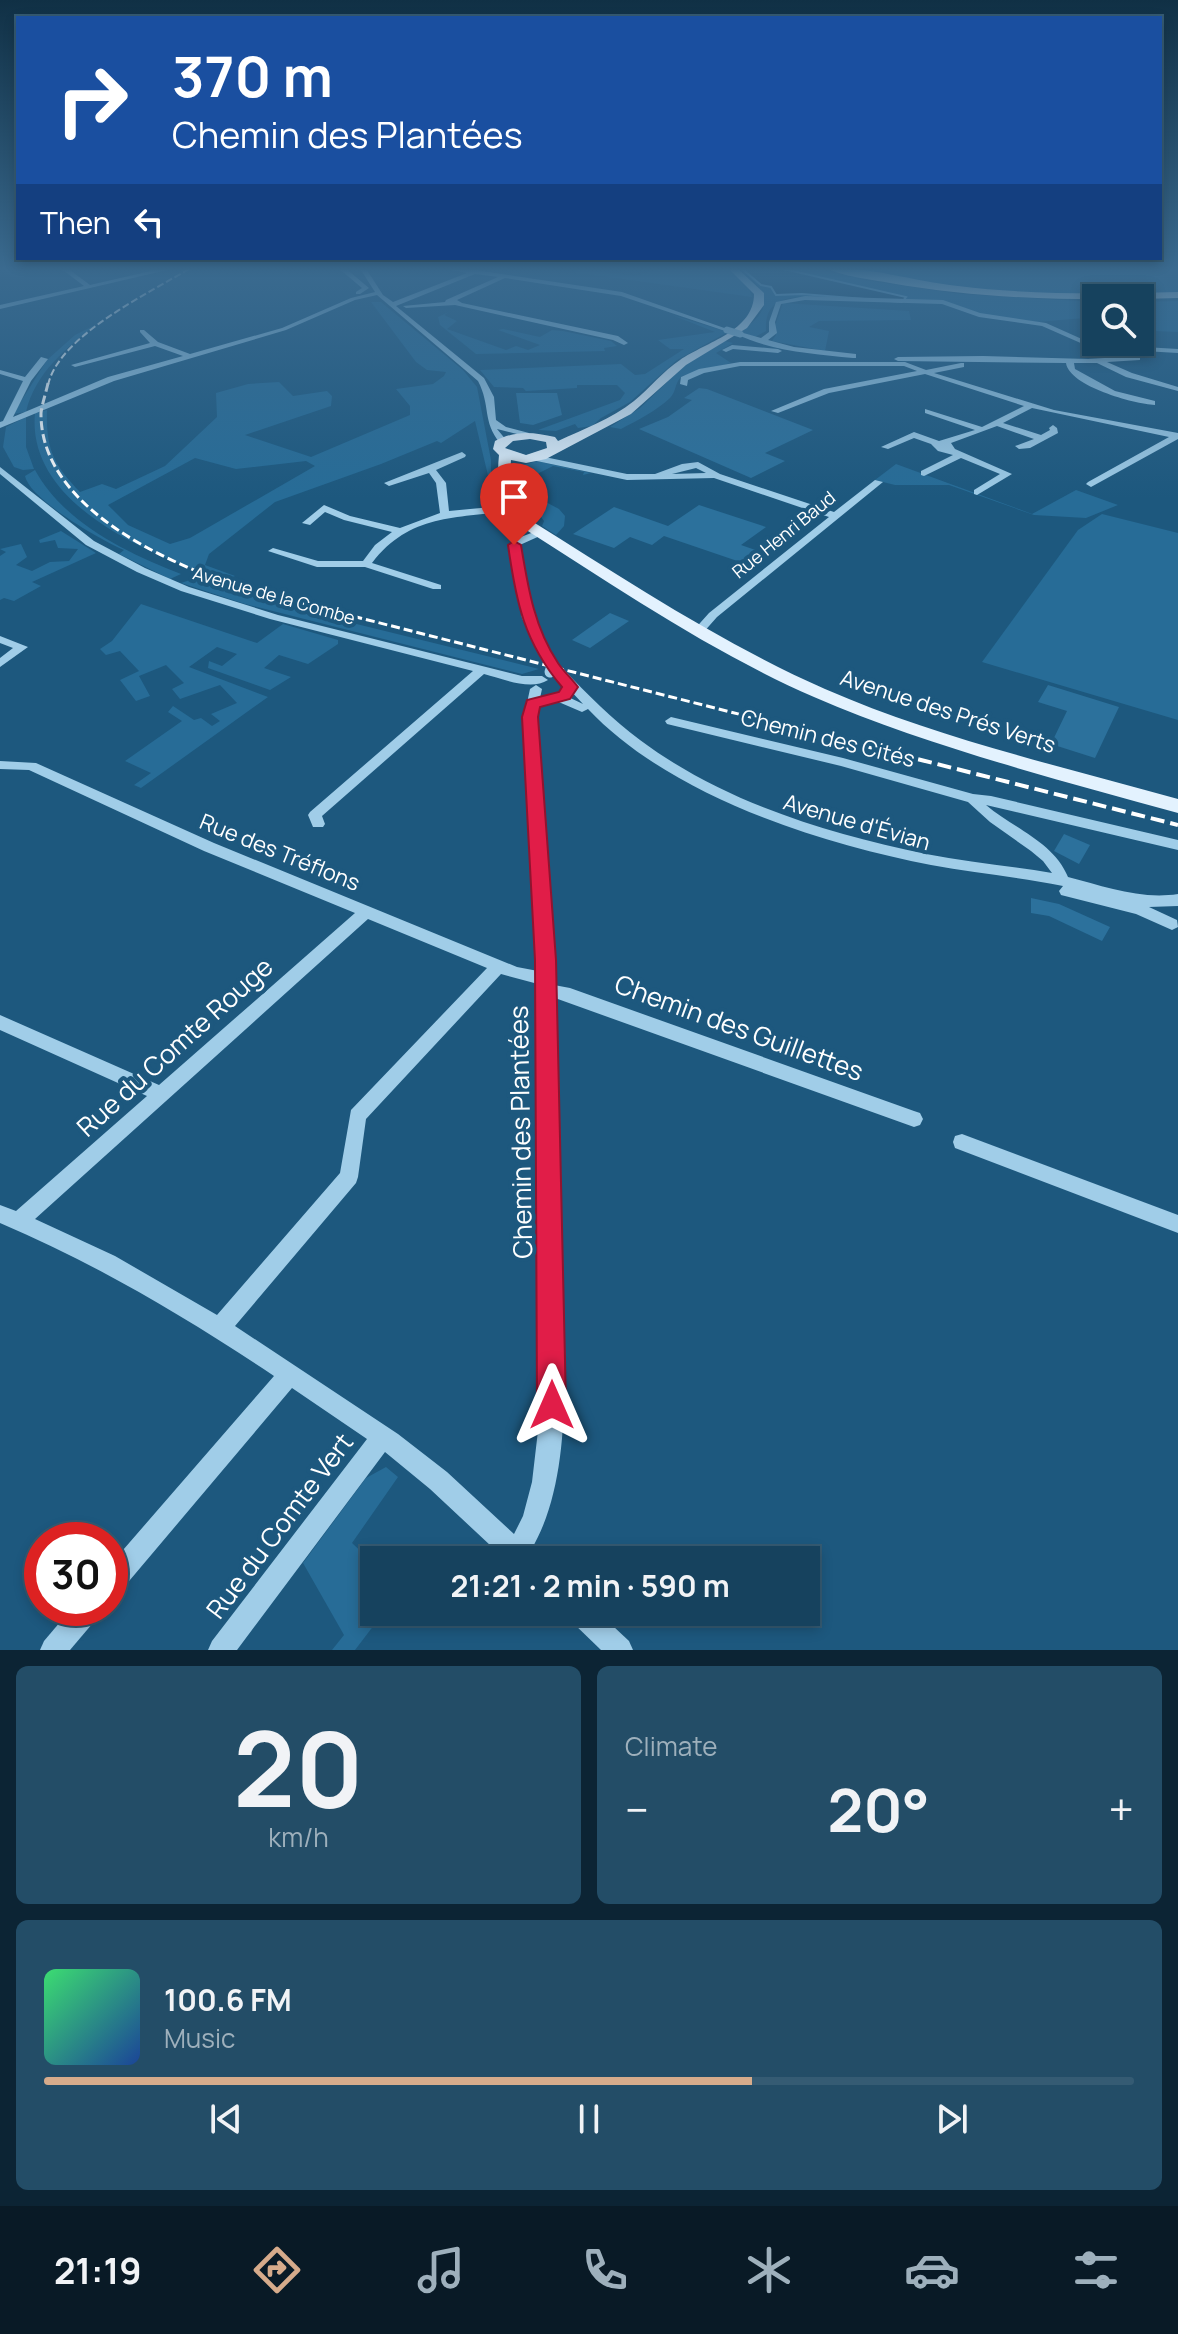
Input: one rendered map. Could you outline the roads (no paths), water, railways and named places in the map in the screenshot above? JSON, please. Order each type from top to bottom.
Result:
[{"type":"main road","points":[[504,477],[514,466],[549,453],[644,399],[680,364],[714,344]]},
{"type":"main road","points":[[504,448],[526,435],[570,436],[599,427]]},
{"type":"main road","points":[[544,437],[552,442],[554,448]]},
{"type":"main road","points":[[504,448],[533,458]]},
{"type":"main road","points":[[504,448],[501,470],[506,496],[512,508]]},
{"type":"main road","name":"Avenue des Prés Verts","points":[[512,508],[539,533],[691,627],[777,674],[889,721],[1178,806]]},
{"type":"street","points":[[75,365],[155,344],[187,356]]},
{"type":"street","points":[[2,424],[96,384],[229,344]]},
{"type":"street","points":[[439,344],[477,375],[490,396],[494,430],[504,448]]},
{"type":"street","points":[[773,344],[901,360],[983,358],[1099,361],[1178,353]]},
{"type":"street","points":[[1088,344],[1178,353]]},
{"type":"street","points":[[726,350],[732,347],[773,351],[794,349]]},
{"type":"street","points":[[775,411],[827,391],[983,358]]},
{"type":"street","points":[[2,424],[27,380],[44,359]]},
{"type":"street","points":[[1070,361],[1071,370],[1076,375],[1112,393],[1152,403]]},
{"type":"street","points":[[1099,361],[1129,375],[1178,389]]},
{"type":"street","points":[[684,384],[684,379],[695,373],[740,364],[897,364],[1030,406],[1177,436]]},
{"type":"street","points":[[0,372],[27,380]]},
{"type":"street","points":[[944,445],[959,436],[998,424],[1030,406]]},
{"type":"street","points":[[928,411],[983,430]]},
{"type":"street","points":[[494,421],[503,429],[526,435]]},
{"type":"street","points":[[998,424],[1041,438]]},
{"type":"street","points":[[1019,446],[1027,446],[1055,431],[1053,428]]},
{"type":"street","points":[[885,447],[914,435],[1007,474],[977,492]]},
{"type":"street","points":[[1091,484],[1177,436]]},
{"type":"street","points":[[554,448],[567,463]]},
{"type":"street","points":[[389,483],[462,455]]},
{"type":"street","points":[[924,473],[960,455]]},
{"type":"street","points":[[533,458],[617,476],[652,478],[702,472],[836,516]]},
{"type":"street","points":[[431,469],[441,483],[445,514]]},
{"type":"street","name":"Avenue de la Combe","points":[[3,476],[83,538],[168,582],[255,612],[522,680],[549,680]]},
{"type":"street","name":"Rue Henri Baud","points":[[691,627],[713,615],[878,482]]},
{"type":"street","points":[[307,523],[334,499]]},
{"type":"street","points":[[324,508],[347,518],[401,531]]},
{"type":"street","points":[[366,564],[378,548],[401,531],[445,514],[512,508]]},
{"type":"street","points":[[539,533],[517,542],[515,549],[528,618],[554,698],[566,694],[549,680]]},
{"type":"street","points":[[273,551],[317,564],[366,564],[437,587]]},
{"type":"street","name":"Rue Henri Baud","points":[[691,627],[713,615]]},
{"type":"street","points":[[0,639],[22,647],[0,663]]},
{"type":"street","points":[[318,824],[315,815],[482,670]]},
{"type":"street","name":"Avenue d'Évian","points":[[549,680],[649,754],[711,789],[769,814],[903,854],[1174,902]]},
{"type":"street","name":"Chemin des Plantées","points":[[524,1546],[540,1503],[551,1419],[546,985],[531,728],[549,680]]},
{"type":"street","name":"Avenue d'Évian","points":[[554,698],[578,704],[614,735],[667,771],[777,824],[892,858],[1049,887],[1131,907],[1175,926]]},
{"type":"street","name":"Chemin des Cités","points":[[671,721],[835,760],[973,799],[1178,845]]},
{"type":"street","name":"Rue des Tréflons","points":[[0,765],[31,766],[182,836],[546,985]]},
{"type":"street","name":"Chemin des Cités","points":[[973,799],[984,812],[1057,866],[1062,881]]},
{"type":"street","points":[[1174,902],[1165,912],[1175,926]]},
{"type":"street","name":"Rue du Comte Rouge","points":[[10,1218],[161,1094],[366,912]]},
{"type":"street","points":[[219,1328],[349,1177],[357,1116],[499,966]]},
{"type":"street","name":"Chemin des Guillettes","points":[[546,985],[914,1119]]},
{"type":"street","points":[[0,1022],[161,1094]]},
{"type":"street","points":[[962,1142],[1178,1224]]},
{"type":"street","points":[[10,1218],[128,1275],[290,1374],[383,1437],[472,1508],[510,1546]]},
{"type":"street","points":[[128,1563],[290,1374]]},
{"type":"street","name":"Rue du Comte Vert","points":[[221,1650],[383,1437]]},
{"type":"street","points":[[53,1650],[74,1626]]},
{"type":"street","points":[[595,1626],[620,1650]]},
{"type":"railway","points":[[48,385],[56,367],[75,344]]},
{"type":"railway","points":[[48,383],[41,413],[46,447],[62,478],[86,505],[115,528],[182,565],[246,589],[770,722]]},
{"type":"railway","points":[[763,720],[1178,825]]}]
